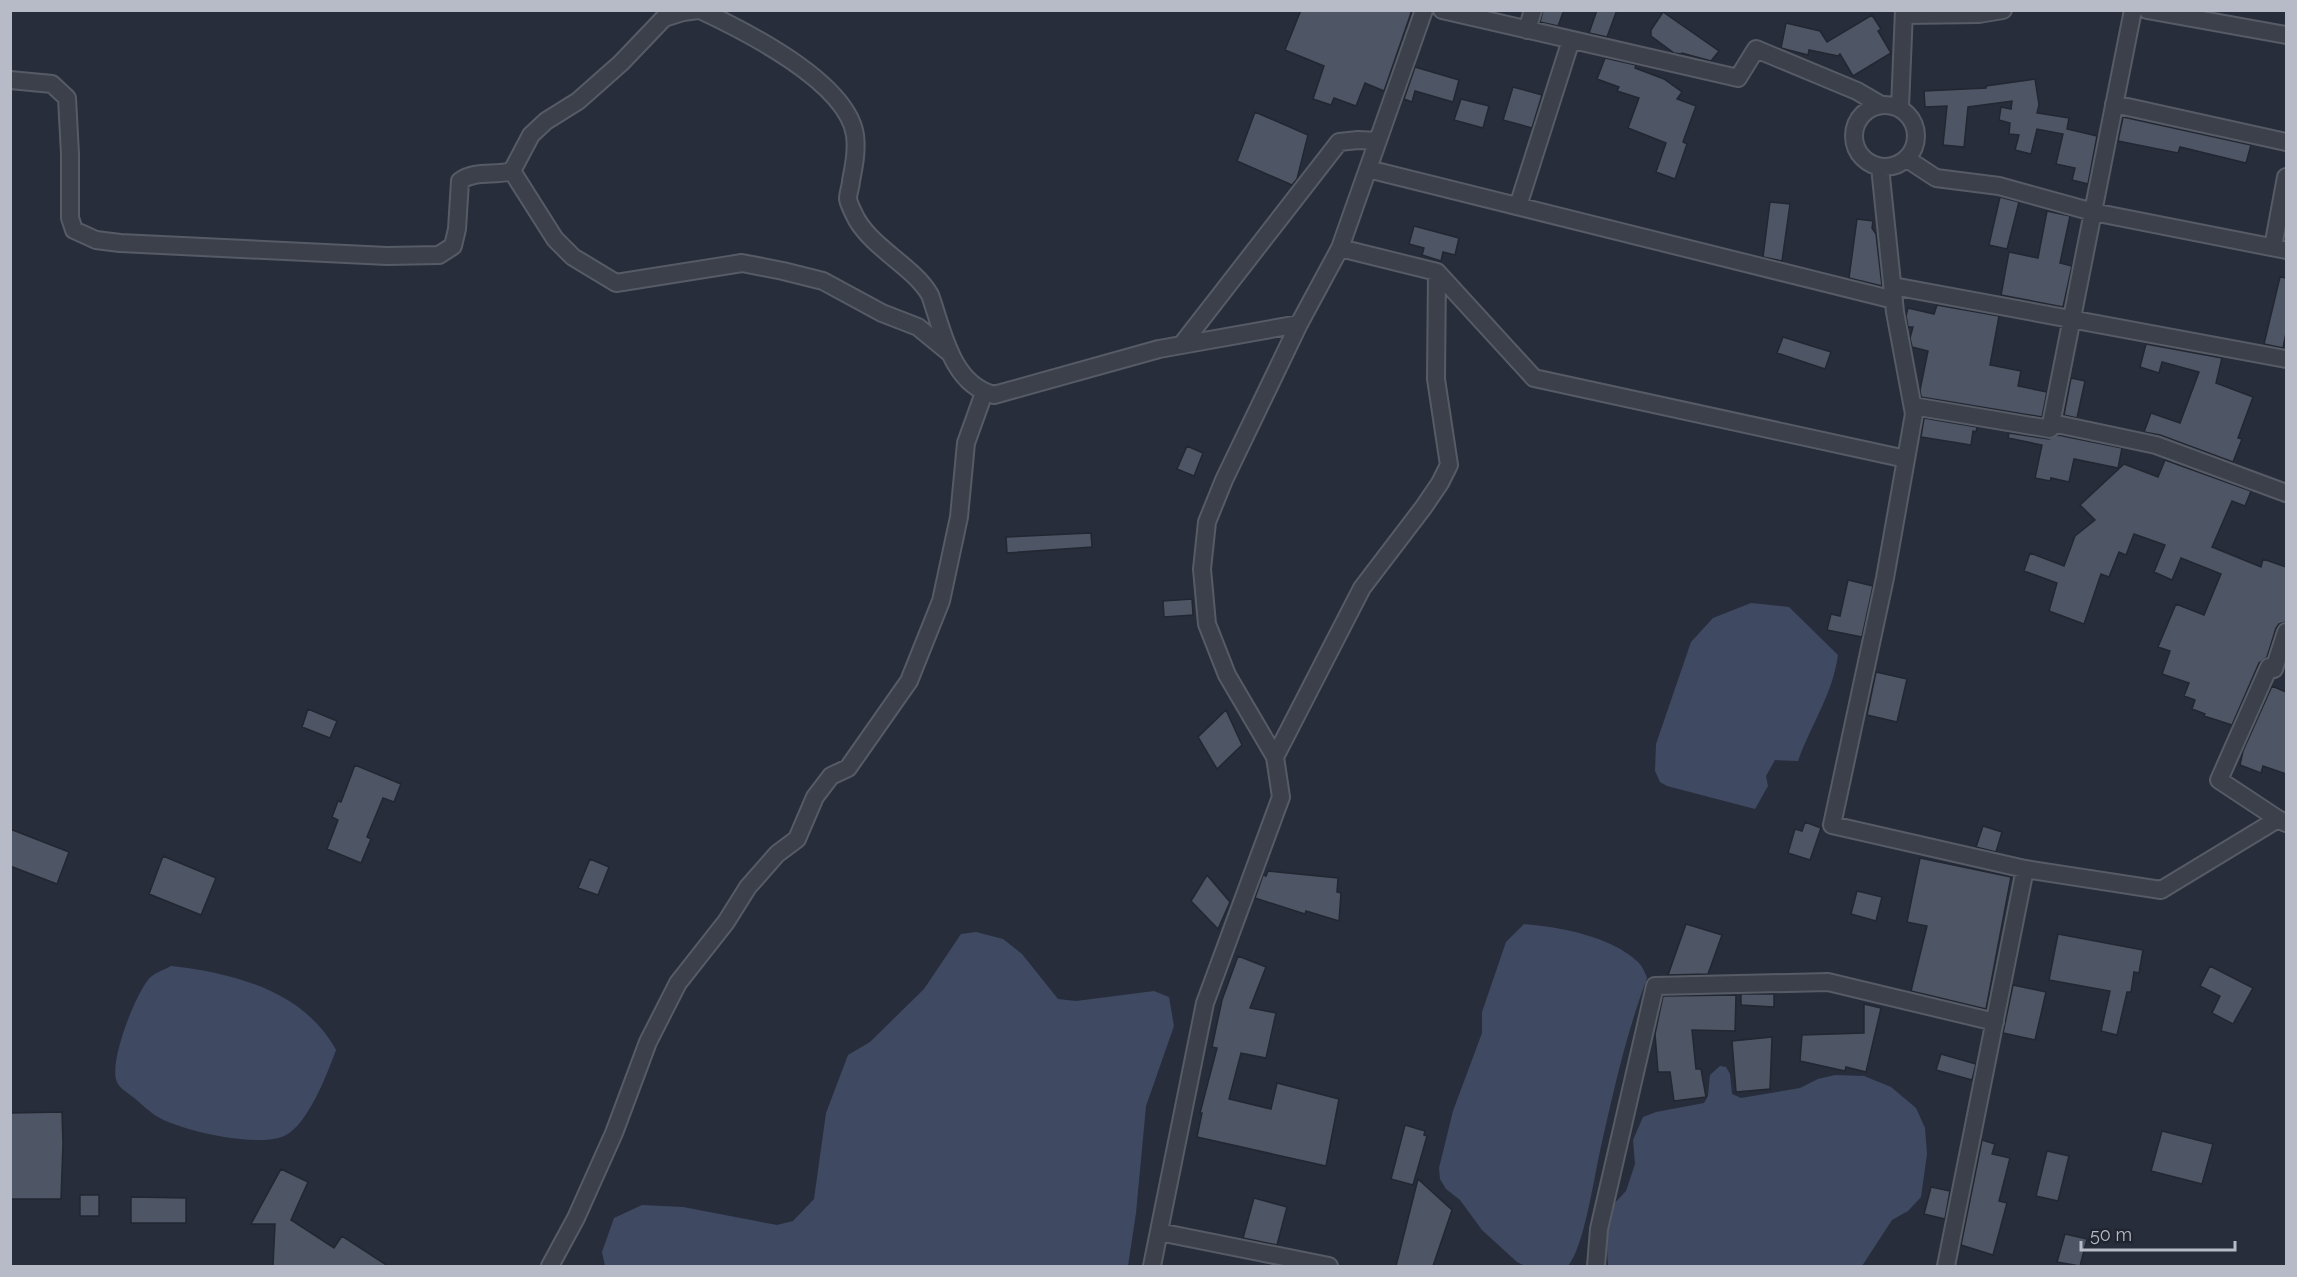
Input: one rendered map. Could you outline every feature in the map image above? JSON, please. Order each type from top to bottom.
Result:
[{"type":"street","points":[[10,80],[52,84],[67,98],[70,218],[74,230],[96,240],[162,246],[375,255],[439,255],[453,246],[457,229],[460,181],[469,175],[512,171],[531,135],[546,121],[578,101],[664,18],[699,10],[765,42],[803,69],[845,107],[855,142],[855,159],[848,199],[858,221],[889,256],[924,284],[930,294],[952,356],[965,380],[984,393],[994,395],[1182,344],[1299,324]]},
{"type":"street","points":[[1152,1266],[1205,1003],[1281,797],[1275,757],[1227,675],[1207,624],[1202,569],[1207,522],[1224,480],[1299,324],[1340,248],[1424,10]]},
{"type":"street","points":[[1442,10],[1738,78],[1755,49],[1857,90],[1881,105],[1900,108],[1914,122],[1917,142],[1907,159],[1899,164],[1880,167],[1863,158],[1857,150],[1854,130],[1863,113],[1881,105]]},
{"type":"street","points":[[1527,30],[1533,10]]},
{"type":"street","points":[[1900,108],[1904,13],[1979,14],[2004,10]]},
{"type":"street","points":[[1913,406],[2050,429],[2133,10]]},
{"type":"street","points":[[2147,10],[2286,35]]},
{"type":"street","points":[[1518,206],[1570,40]]},
{"type":"street","points":[[2115,104],[2286,142]]},
{"type":"street","points":[[1182,344],[1339,142],[1378,141]]},
{"type":"street","points":[[1907,159],[1936,178],[1999,186],[2093,212],[2280,248],[2286,177]]},
{"type":"street","points":[[1880,167],[1893,293],[1914,414],[1885,578],[1832,825],[2025,869],[2161,890],[2282,821],[2218,780],[2269,667],[2274,669],[2286,632]]},
{"type":"street","points":[[1368,169],[1893,293],[2072,318],[2286,359]]},
{"type":"street","points":[[512,171],[555,239],[573,257],[616,283],[742,263],[783,271],[823,281],[882,313],[918,327],[952,356]]},
{"type":"street","points":[[1340,248],[1437,272],[1534,378],[1906,459]]},
{"type":"street","points":[[1275,757],[1362,588],[1423,508],[1449,465],[1436,379],[1437,272]]},
{"type":"street","points":[[550,1266],[614,1133],[648,1042],[678,983],[726,922],[748,887],[777,855],[797,838],[814,797],[831,776],[848,768],[909,681],[941,601],[959,517],[966,443],[984,393]]},
{"type":"street","points":[[2052,423],[2156,446],[2286,493]]},
{"type":"street","points":[[1946,1266],[2025,869]]},
{"type":"street","points":[[1596,1266],[1599,1229],[1656,986],[1828,982],[1995,1022]]},
{"type":"street","points":[[1159,1232],[1322,1266]]},
{"type":"water","points":[[1751,603],[1789,607],[1838,655],[1831,683],[1798,761],[1775,760],[1766,776],[1768,786],[1755,809],[1667,786],[1660,782],[1655,771],[1656,744],[1691,642],[1713,618]]},
{"type":"water","points":[[1524,924],[1569,930],[1599,939],[1627,953],[1638,962],[1647,978],[1620,1064],[1584,1228],[1574,1257],[1568,1266],[1525,1266],[1517,1262],[1482,1230],[1460,1200],[1446,1189],[1440,1179],[1439,1168],[1453,1111],[1482,1033],[1482,1012],[1506,942]]},
{"type":"water","points":[[976,932],[1003,939],[1022,954],[1058,999],[1076,1001],[1154,991],[1169,997],[1174,1026],[1146,1106],[1136,1213],[1128,1266],[605,1266],[602,1252],[614,1218],[642,1205],[683,1207],[777,1225],[793,1221],[814,1199],[826,1113],[848,1055],[870,1042],[924,989],[961,934]]},
{"type":"water","points":[[171,966],[219,974],[265,988],[306,1013],[336,1050],[309,1109],[302,1120],[286,1135],[274,1139],[241,1139],[185,1128],[155,1115],[118,1084],[115,1073],[119,1046],[136,1000],[150,978]]},
{"type":"water","points":[[1720,1066],[1726,1067],[1730,1074],[1732,1094],[1741,1098],[1800,1088],[1818,1079],[1835,1075],[1864,1076],[1891,1087],[1916,1108],[1925,1128],[1927,1154],[1921,1197],[1908,1211],[1892,1220],[1862,1266],[1608,1266],[1606,1231],[1610,1208],[1626,1191],[1635,1164],[1633,1140],[1643,1117],[1656,1112],[1704,1103],[1708,1096],[1710,1075]]},
{"type":"building","points":[[1301,10],[1412,10],[1384,91],[1365,83],[1356,106],[1334,98],[1331,105],[1313,99],[1324,66],[1285,50]]},
{"type":"building","points":[[1543,10],[1564,10],[1558,26],[1540,22]]},
{"type":"building","points":[[1597,10],[1617,10],[1607,37],[1589,33]]},
{"type":"building","points":[[1663,12],[1719,51],[1711,61],[1674,53],[1651,36],[1651,30]]},
{"type":"building","points":[[1872,15],[1891,53],[1853,76],[1840,54],[1838,56],[1809,50],[1808,55],[1781,48],[1786,23],[1820,31],[1827,42]]},
{"type":"building","points":[[1605,58],[1636,65],[1635,68],[1664,79],[1682,92],[1677,99],[1696,106],[1683,142],[1687,144],[1675,179],[1656,172],[1666,143],[1628,128],[1639,98],[1617,91],[1619,87],[1597,79]]},
{"type":"building","points":[[1415,67],[1459,80],[1453,102],[1415,91],[1412,102],[1404,99]]},
{"type":"building","points":[[2035,79],[2039,105],[2037,113],[2069,118],[2067,129],[2097,136],[2088,184],[2072,180],[2075,168],[2056,164],[2063,134],[2037,129],[2031,154],[2015,150],[2019,135],[2009,134],[2010,123],[1999,120],[2001,107],[2011,109],[2012,101],[1968,107],[1964,147],[1943,145],[1947,106],[1925,107],[1924,91],[1986,88],[1986,86]]},
{"type":"building","points":[[1513,87],[1542,95],[1532,128],[1503,120]]},
{"type":"building","points":[[1461,99],[1489,106],[1483,128],[1454,120]]},
{"type":"building","points":[[1255,112],[1308,135],[1297,179],[1292,185],[1237,161]]},
{"type":"building","points":[[2123,117],[2251,145],[2246,163],[2180,147],[2178,153],[2118,141]]},
{"type":"building","points":[[2000,197],[2019,202],[2007,249],[1989,245]]},
{"type":"building","points":[[1770,202],[1790,204],[1782,261],[1763,257]]},
{"type":"building","points":[[2047,211],[2070,216],[2060,263],[2072,266],[2063,307],[2001,295],[2009,252],[2038,258]]},
{"type":"building","points":[[1857,219],[1873,221],[1872,228],[1876,234],[1882,286],[1849,278]]},
{"type":"building","points":[[1414,226],[1459,238],[1455,255],[1443,252],[1441,261],[1422,255],[1424,248],[1409,244]]},
{"type":"building","points":[[2280,277],[2286,278],[2286,333],[2283,348],[2264,344]]},
{"type":"building","points":[[1937,305],[1999,316],[1990,365],[2021,371],[2018,386],[2047,392],[2042,417],[1921,397],[1920,390],[1928,351],[1912,347],[1910,338],[1913,327],[1908,327],[1906,316],[1908,308],[1934,314]]},
{"type":"building","points":[[1783,337],[1831,352],[1825,369],[1777,353]]},
{"type":"building","points":[[2146,344],[2222,358],[2216,383],[2253,397],[2238,438],[2242,439],[2233,462],[2160,435],[2144,432],[2151,413],[2180,423],[2199,372],[2162,362],[2159,373],[2140,367]]},
{"type":"building","points":[[2071,378],[2085,381],[2077,418],[2064,415]]},
{"type":"building","points":[[1924,418],[1977,427],[1976,432],[1973,431],[1971,445],[1921,437]]},
{"type":"building","points":[[2009,433],[2049,439],[2058,435],[2122,448],[2118,468],[2074,459],[2069,482],[2051,478],[2050,481],[2035,478],[2042,445],[2008,438]]},
{"type":"building","points":[[1187,446],[1203,453],[1194,476],[1177,469]]},
{"type":"building","points":[[2165,460],[2251,491],[2245,506],[2232,501],[2212,547],[2261,567],[2263,559],[2286,567],[2286,622],[2279,624],[2276,628],[2267,657],[2259,663],[2232,725],[2204,716],[2205,714],[2192,709],[2195,700],[2184,696],[2189,683],[2162,674],[2170,651],[2158,647],[2176,604],[2204,615],[2221,574],[2181,558],[2172,580],[2154,572],[2165,545],[2134,534],[2126,555],[2119,552],[2109,577],[2101,574],[2084,624],[2049,611],[2057,583],[2024,571],[2030,553],[2064,566],[2075,536],[2095,520],[2080,505],[2124,464],[2158,477]]},
{"type":"building","points":[[1091,533],[1092,547],[1007,553],[1006,537]]},
{"type":"building","points":[[1848,580],[1873,586],[1862,637],[1827,630],[1831,614],[1840,616]]},
{"type":"building","points":[[1192,599],[1193,615],[1164,617],[1163,601]]},
{"type":"building","points":[[1876,672],[1907,679],[1897,722],[1867,715]]},
{"type":"building","points":[[2272,686],[2286,692],[2286,774],[2263,766],[2261,773],[2240,765],[2243,751]]},
{"type":"building","points":[[308,709],[337,721],[330,738],[302,727]]},
{"type":"building","points":[[1226,710],[1242,745],[1217,769],[1198,737]]},
{"type":"building","points":[[355,765],[401,784],[394,802],[383,798],[367,837],[371,839],[361,863],[327,849],[338,820],[332,817],[338,801],[341,802]]},
{"type":"building","points":[[1805,822],[1821,828],[1810,860],[1788,853],[1795,829],[1802,831]]},
{"type":"building","points":[[1983,826],[2002,832],[1996,852],[1976,847]]},
{"type":"building","points":[[10,829],[69,852],[57,884],[10,866]]},
{"type":"building","points":[[163,856],[216,878],[201,915],[149,894]]},
{"type":"building","points":[[1920,858],[2011,877],[1986,1009],[1911,991],[1927,926],[1907,922]]},
{"type":"building","points":[[590,859],[609,867],[598,895],[578,888]]},
{"type":"building","points":[[1268,871],[1338,878],[1337,892],[1341,893],[1339,921],[1306,911],[1305,914],[1255,898],[1263,875],[1266,876]]},
{"type":"building","points":[[1207,875],[1230,902],[1218,929],[1191,901]]},
{"type":"building","points":[[1857,891],[1882,897],[1876,921],[1851,914]]},
{"type":"building","points":[[1686,924],[1722,935],[1708,974],[1668,975]]},
{"type":"building","points":[[2058,934],[2143,950],[2139,973],[2134,972],[2131,992],[2127,992],[2117,1035],[2101,1031],[2110,991],[2049,980]]},
{"type":"building","points":[[1238,956],[1266,967],[1250,1008],[1276,1013],[1266,1058],[1241,1053],[1229,1099],[1271,1109],[1277,1083],[1339,1099],[1326,1166],[1197,1137],[1202,1113],[1200,1113],[1217,1048],[1212,1047],[1222,1000]]},
{"type":"building","points":[[2210,966],[2253,988],[2233,1024],[2212,1013],[2220,996],[2200,986]]},
{"type":"building","points":[[2013,985],[2046,992],[2035,1040],[2003,1033]]},
{"type":"building","points":[[1741,994],[1774,994],[1774,1007],[1741,1005]]},
{"type":"building","points":[[1736,995],[1735,1031],[1692,1030],[1696,1069],[1701,1069],[1706,1097],[1674,1101],[1670,1072],[1658,1072],[1655,1034],[1663,996]]},
{"type":"building","points":[[1864,1004],[1881,1008],[1866,1072],[1846,1067],[1845,1071],[1800,1061],[1802,1035],[1864,1033]]},
{"type":"building","points":[[1772,1037],[1770,1089],[1736,1092],[1732,1041]]},
{"type":"building","points":[[1941,1054],[1976,1064],[1972,1080],[1936,1070]]},
{"type":"building","points":[[62,1112],[61,1199],[10,1199],[10,1113]]},
{"type":"building","points":[[1405,1125],[1425,1131],[1424,1135],[1427,1136],[1413,1185],[1391,1179]]},
{"type":"building","points":[[2162,1131],[2213,1144],[2202,1184],[2151,1171]]},
{"type":"building","points":[[1982,1140],[1995,1144],[1992,1154],[2010,1158],[1999,1201],[2007,1203],[1993,1255],[1961,1245]]},
{"type":"building","points":[[2047,1151],[2069,1156],[2058,1201],[2036,1196]]},
{"type":"building","points":[[281,1169],[308,1182],[291,1220],[334,1248],[342,1236],[388,1266],[273,1266],[275,1224],[251,1224]]},
{"type":"building","points":[[1418,1179],[1452,1210],[1433,1266],[1396,1266]]},
{"type":"building","points":[[1931,1187],[1950,1191],[1945,1219],[1924,1214]]},
{"type":"building","points":[[80,1195],[99,1195],[99,1216],[80,1216]]},
{"type":"building","points":[[131,1197],[186,1198],[186,1223],[131,1223]]},
{"type":"building","points":[[1254,1198],[1287,1207],[1277,1245],[1243,1238]]},
{"type":"building","points":[[2065,1234],[2087,1239],[2080,1266],[2057,1262]]}]
